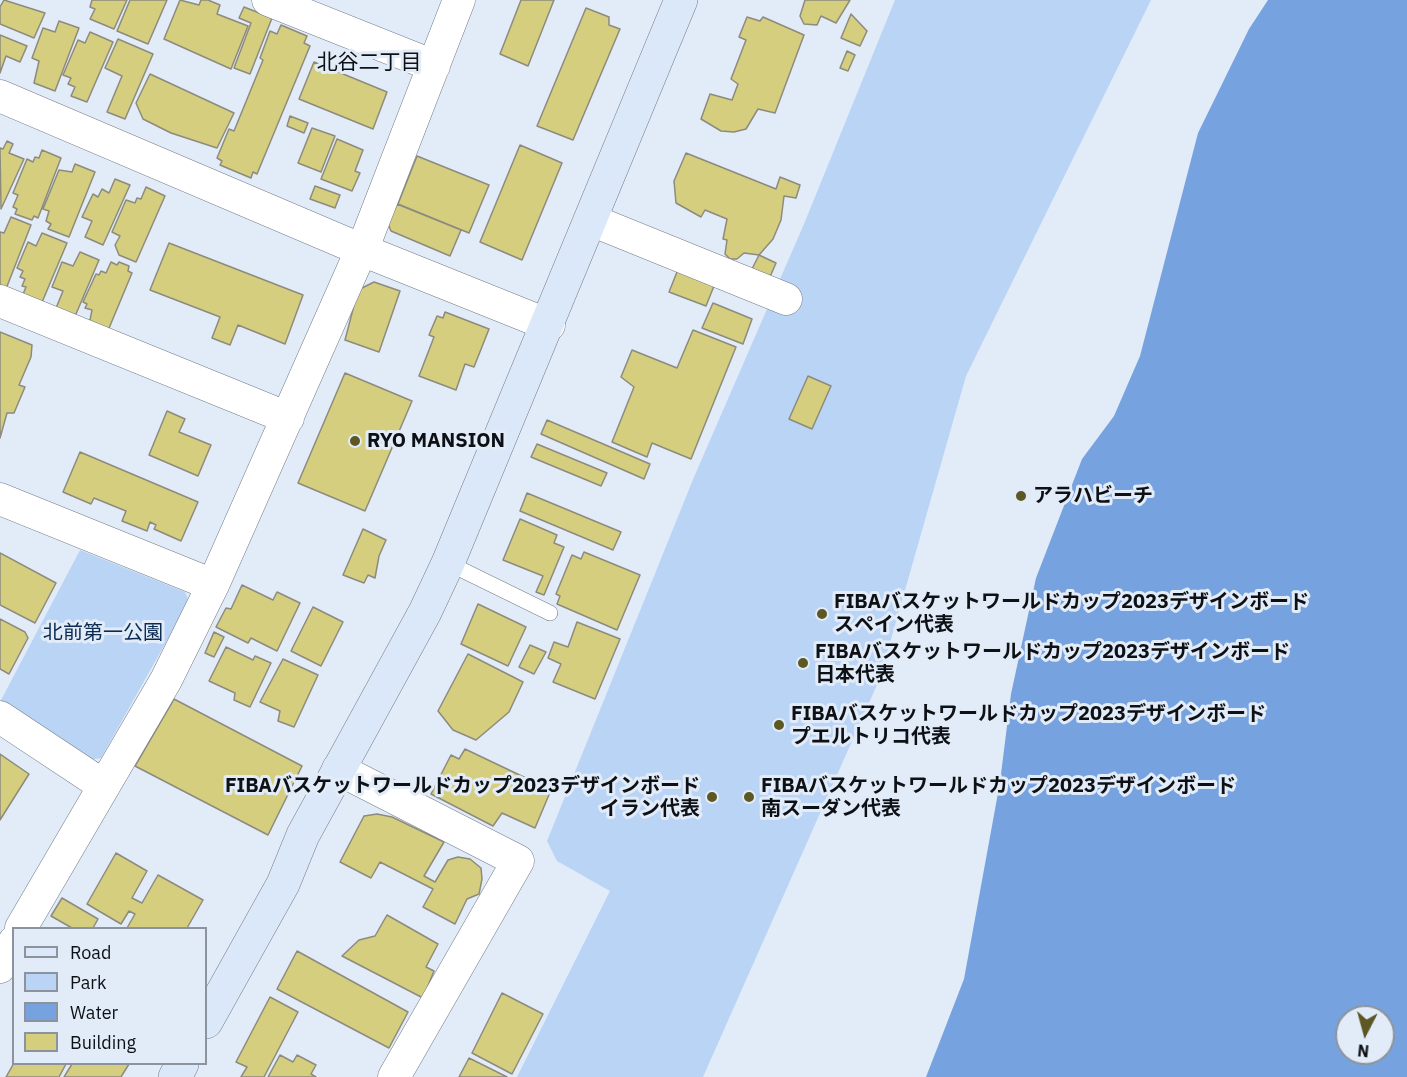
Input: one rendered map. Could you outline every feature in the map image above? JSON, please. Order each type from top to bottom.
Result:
[{"type":"street","points":[[268,0],[434,66]]},
{"type":"street","points":[[22,927],[166,680],[213,585],[362,250],[459,0]]},
{"type":"street","points":[[207,1020],[283,884],[303,835],[425,612],[448,563],[549,325],[681,0]]},
{"type":"street","points":[[0,96],[362,250],[549,325]]},
{"type":"street","points":[[591,220],[786,299]]},
{"type":"street","points":[[0,301],[288,418]]},
{"type":"street","points":[[0,499],[213,585]]},
{"type":"street","points":[[0,717],[104,786]]},
{"type":"street","points":[[338,769],[518,861],[394,1077]]},
{"type":"street","points":[[0,967],[12,945]]},
{"type":"lane","points":[[448,563],[550,613]]},
{"type":"green space","points":[[895,0],[1151,0],[966,376],[880,678],[703,1077],[517,1077],[610,891],[557,861],[547,841],[694,477],[804,224]]},
{"type":"green space","name":"北前第一公園","points":[[80,550],[185,592],[189,601],[101,758],[89,760],[0,702]]},
{"type":"water","points":[[1268,0],[1407,0],[1407,1077],[926,1077],[964,979],[1000,782],[1011,694],[1036,578],[1082,459],[1114,416],[1140,356],[1198,133],[1249,29]]},
{"type":"building","points":[[4,0],[45,13],[34,38],[0,24],[0,7]]},
{"type":"building","points":[[92,0],[127,0],[114,29],[90,19],[95,9],[90,7]]},
{"type":"building","points":[[130,0],[167,0],[148,44],[117,31]]},
{"type":"building","points":[[180,0],[199,5],[201,0],[208,0],[220,5],[217,14],[248,26],[231,69],[164,39]]},
{"type":"building","points":[[521,0],[554,0],[528,66],[500,54]]},
{"type":"building","points":[[805,0],[850,0],[836,23],[821,16],[817,25],[804,24],[800,16]]},
{"type":"building","points":[[244,7],[272,18],[250,74],[234,68],[251,23],[239,18]]},
{"type":"building","points":[[586,8],[609,17],[609,25],[620,29],[573,140],[537,126]]},
{"type":"building","points":[[851,14],[867,31],[860,46],[841,38]]},
{"type":"building","points":[[747,17],[760,21],[763,17],[804,35],[775,113],[758,109],[746,129],[734,132],[721,131],[701,119],[710,94],[732,100],[738,84],[731,79],[746,40],[739,37]]},
{"type":"building","points":[[59,21],[79,28],[55,91],[34,83],[39,61],[32,58],[43,28],[55,32]]},
{"type":"building","points":[[281,25],[307,36],[304,43],[310,46],[257,174],[253,172],[251,178],[220,165],[222,161],[217,158],[229,129],[234,131],[263,60],[260,58],[270,31],[277,34]]},
{"type":"building","points":[[90,32],[113,42],[87,102],[71,96],[75,87],[68,84],[71,78],[63,75],[78,40],[85,43]]},
{"type":"building","points":[[0,35],[27,46],[20,62],[6,56],[0,73]]},
{"type":"building","points":[[118,39],[153,54],[125,119],[107,112],[122,76],[105,68]]},
{"type":"building","points":[[847,51],[855,55],[848,71],[840,68]]},
{"type":"building","points":[[314,62],[387,92],[373,129],[299,99]]},
{"type":"building","points":[[150,74],[234,113],[217,148],[171,133],[143,119],[136,103]]},
{"type":"building","points":[[290,116],[308,123],[304,133],[287,126]]},
{"type":"building","points":[[312,128],[335,136],[321,172],[298,163]]},
{"type":"building","points":[[337,139],[363,150],[355,171],[360,173],[352,191],[321,179]]},
{"type":"building","points":[[7,141],[13,144],[9,153],[24,159],[1,209],[0,148],[3,149]]},
{"type":"building","points":[[520,145],[562,163],[522,260],[480,242]]},
{"type":"building","points":[[42,150],[61,158],[38,218],[34,216],[32,220],[15,214],[17,209],[13,207],[18,195],[13,193],[27,159],[33,162],[35,157],[39,158]]},
{"type":"building","points":[[686,153],[776,189],[780,177],[800,185],[796,198],[784,196],[781,220],[773,239],[759,255],[744,253],[737,259],[730,259],[725,254],[727,240],[723,239],[727,219],[705,210],[701,217],[676,203],[674,181]]},
{"type":"building","points":[[417,156],[489,185],[469,233],[398,204]]},
{"type":"building","points":[[75,164],[95,172],[69,237],[48,229],[51,224],[46,221],[49,211],[43,209],[59,170],[72,172]]},
{"type":"building","points":[[115,179],[130,185],[103,245],[85,237],[92,221],[82,217],[93,194],[98,197],[102,189],[109,193]]},
{"type":"building","points":[[315,186],[340,195],[335,208],[310,199]]},
{"type":"building","points":[[146,187],[165,196],[136,262],[119,255],[115,245],[120,236],[112,232],[126,200],[135,203],[137,198],[141,199]]},
{"type":"building","points":[[397,204],[461,230],[450,256],[391,231],[388,224]]},
{"type":"building","points":[[11,217],[31,225],[4,294],[0,292],[0,232],[4,233]]},
{"type":"building","points":[[42,233],[67,243],[40,307],[21,299],[26,287],[22,286],[25,279],[20,277],[23,271],[17,268],[28,242],[36,246]]},
{"type":"building","points":[[169,243],[303,295],[285,344],[238,325],[230,345],[212,338],[220,317],[150,290]]},
{"type":"building","points":[[80,252],[99,260],[73,321],[54,313],[63,291],[52,287],[62,262],[73,266]]},
{"type":"building","points":[[759,255],[776,263],[769,279],[751,271]]},
{"type":"building","points":[[111,262],[129,266],[128,271],[132,273],[107,333],[89,325],[92,310],[85,308],[87,304],[83,302],[96,274],[99,275],[101,271],[106,273]]},
{"type":"building","points":[[679,267],[716,281],[706,306],[669,292]]},
{"type":"building","points":[[374,282],[400,291],[379,352],[345,340],[358,290]]},
{"type":"building","points":[[713,303],[752,319],[743,344],[702,328]]},
{"type":"building","points":[[445,312],[489,329],[474,367],[465,364],[456,390],[419,376],[434,337],[429,335],[437,316],[443,318]]},
{"type":"building","points":[[693,330],[736,347],[691,459],[652,443],[647,457],[612,442],[634,387],[621,377],[632,350],[677,368]]},
{"type":"building","points":[[0,332],[32,345],[31,357],[19,385],[25,387],[14,413],[7,413],[0,438]]},
{"type":"building","name":"RYO MANSION","points":[[345,373],[412,401],[365,511],[298,483]]},
{"type":"building","points":[[808,376],[831,386],[812,429],[789,419]]},
{"type":"building","points":[[167,411],[185,419],[179,432],[211,445],[198,476],[149,455]]},
{"type":"building","points":[[547,420],[650,464],[644,479],[541,434]]},
{"type":"building","points":[[537,444],[607,473],[601,486],[531,457]]},
{"type":"building","points":[[80,452],[198,502],[181,541],[154,529],[156,525],[150,522],[147,531],[122,521],[126,511],[94,498],[91,504],[63,492]]},
{"type":"building","points":[[527,493],[621,532],[613,550],[520,511]]},
{"type":"building","points":[[520,519],[557,535],[554,543],[564,547],[544,595],[536,592],[543,576],[503,560]]},
{"type":"building","points":[[363,529],[386,540],[379,556],[375,578],[368,575],[364,583],[343,575]]},
{"type":"building","points":[[584,552],[640,575],[617,630],[557,604],[560,596],[556,594],[572,555],[581,559]]},
{"type":"building","points":[[0,553],[56,583],[35,623],[0,605]]},
{"type":"building","points":[[242,585],[273,600],[277,592],[300,603],[277,651],[251,638],[248,643],[216,627],[226,608],[231,609]]},
{"type":"building","points":[[478,604],[526,627],[508,666],[461,644]]},
{"type":"building","points":[[313,607],[343,622],[321,666],[291,651]]},
{"type":"building","points":[[0,619],[25,632],[28,638],[9,674],[0,669]]},
{"type":"building","points":[[577,622],[620,639],[595,699],[553,682],[561,664],[548,658],[554,642],[568,647]]},
{"type":"building","points":[[214,632],[224,637],[214,657],[205,653]]},
{"type":"building","points":[[530,645],[546,652],[534,674],[519,667]]},
{"type":"building","points":[[226,647],[253,660],[255,656],[271,663],[250,707],[234,700],[235,693],[209,681]]},
{"type":"building","points":[[468,654],[523,682],[509,712],[476,740],[453,730],[438,711]]},
{"type":"building","points":[[283,659],[318,675],[294,727],[278,721],[280,711],[260,702]]},
{"type":"building","points":[[174,699],[302,766],[268,835],[135,766]]},
{"type":"building","points":[[465,749],[551,790],[535,828],[502,813],[493,826],[431,794],[451,755],[459,759]]},
{"type":"building","points":[[0,754],[29,774],[0,820]]},
{"type":"building","points":[[377,814],[392,817],[444,842],[424,876],[435,882],[448,860],[458,857],[470,859],[481,868],[482,879],[479,894],[467,899],[455,924],[423,907],[433,889],[380,862],[371,878],[340,862],[364,816]]},
{"type":"building","points":[[116,853],[147,871],[132,898],[142,903],[158,875],[203,900],[188,927],[128,927],[135,914],[129,911],[121,924],[87,904]]},
{"type":"building","points":[[62,898],[98,919],[94,927],[70,927],[51,916]]},
{"type":"building","points":[[387,915],[438,944],[426,967],[434,971],[423,998],[342,956],[359,940],[375,936]]},
{"type":"building","points":[[297,951],[408,1012],[389,1048],[277,989]]},
{"type":"building","points":[[502,993],[543,1014],[512,1074],[472,1053]]},
{"type":"building","points":[[270,997],[298,1012],[264,1077],[241,1077],[247,1067],[236,1062]]},
{"type":"building","points":[[280,1055],[293,1062],[297,1055],[316,1065],[311,1074],[316,1077],[268,1077]]},
{"type":"building","points":[[469,1058],[507,1077],[459,1077]]},
{"type":"building","points":[[13,1065],[65,1065],[59,1077],[6,1077]]},
{"type":"building","points":[[71,1065],[128,1065],[121,1077],[64,1077]]},
{"type":"place","name":"RYO MANSION","points":[[355,441]]},
{"type":"place","name":"アラハビーチ","points":[[1021,496]]},
{"type":"place","name":"FIBAバスケットワールドカップ2023デザインボード スペイン代表","points":[[822,614]]},
{"type":"place","name":"FIBAバスケットワールドカップ2023デザインボード 日本代表","points":[[803,663]]},
{"type":"place","name":"FIBAバスケットワールドカップ2023デザインボード プエルトリコ代表","points":[[779,725]]},
{"type":"place","name":"FIBAバスケットワールドカップ2023デザインボード イラン代表","points":[[712,797]]},
{"type":"place","name":"FIBAバスケットワールドカップ2023デザインボード 南スーダン代表","points":[[749,797]]},
{"type":"district","name":"北谷二丁目","points":[[369,63]]}]
